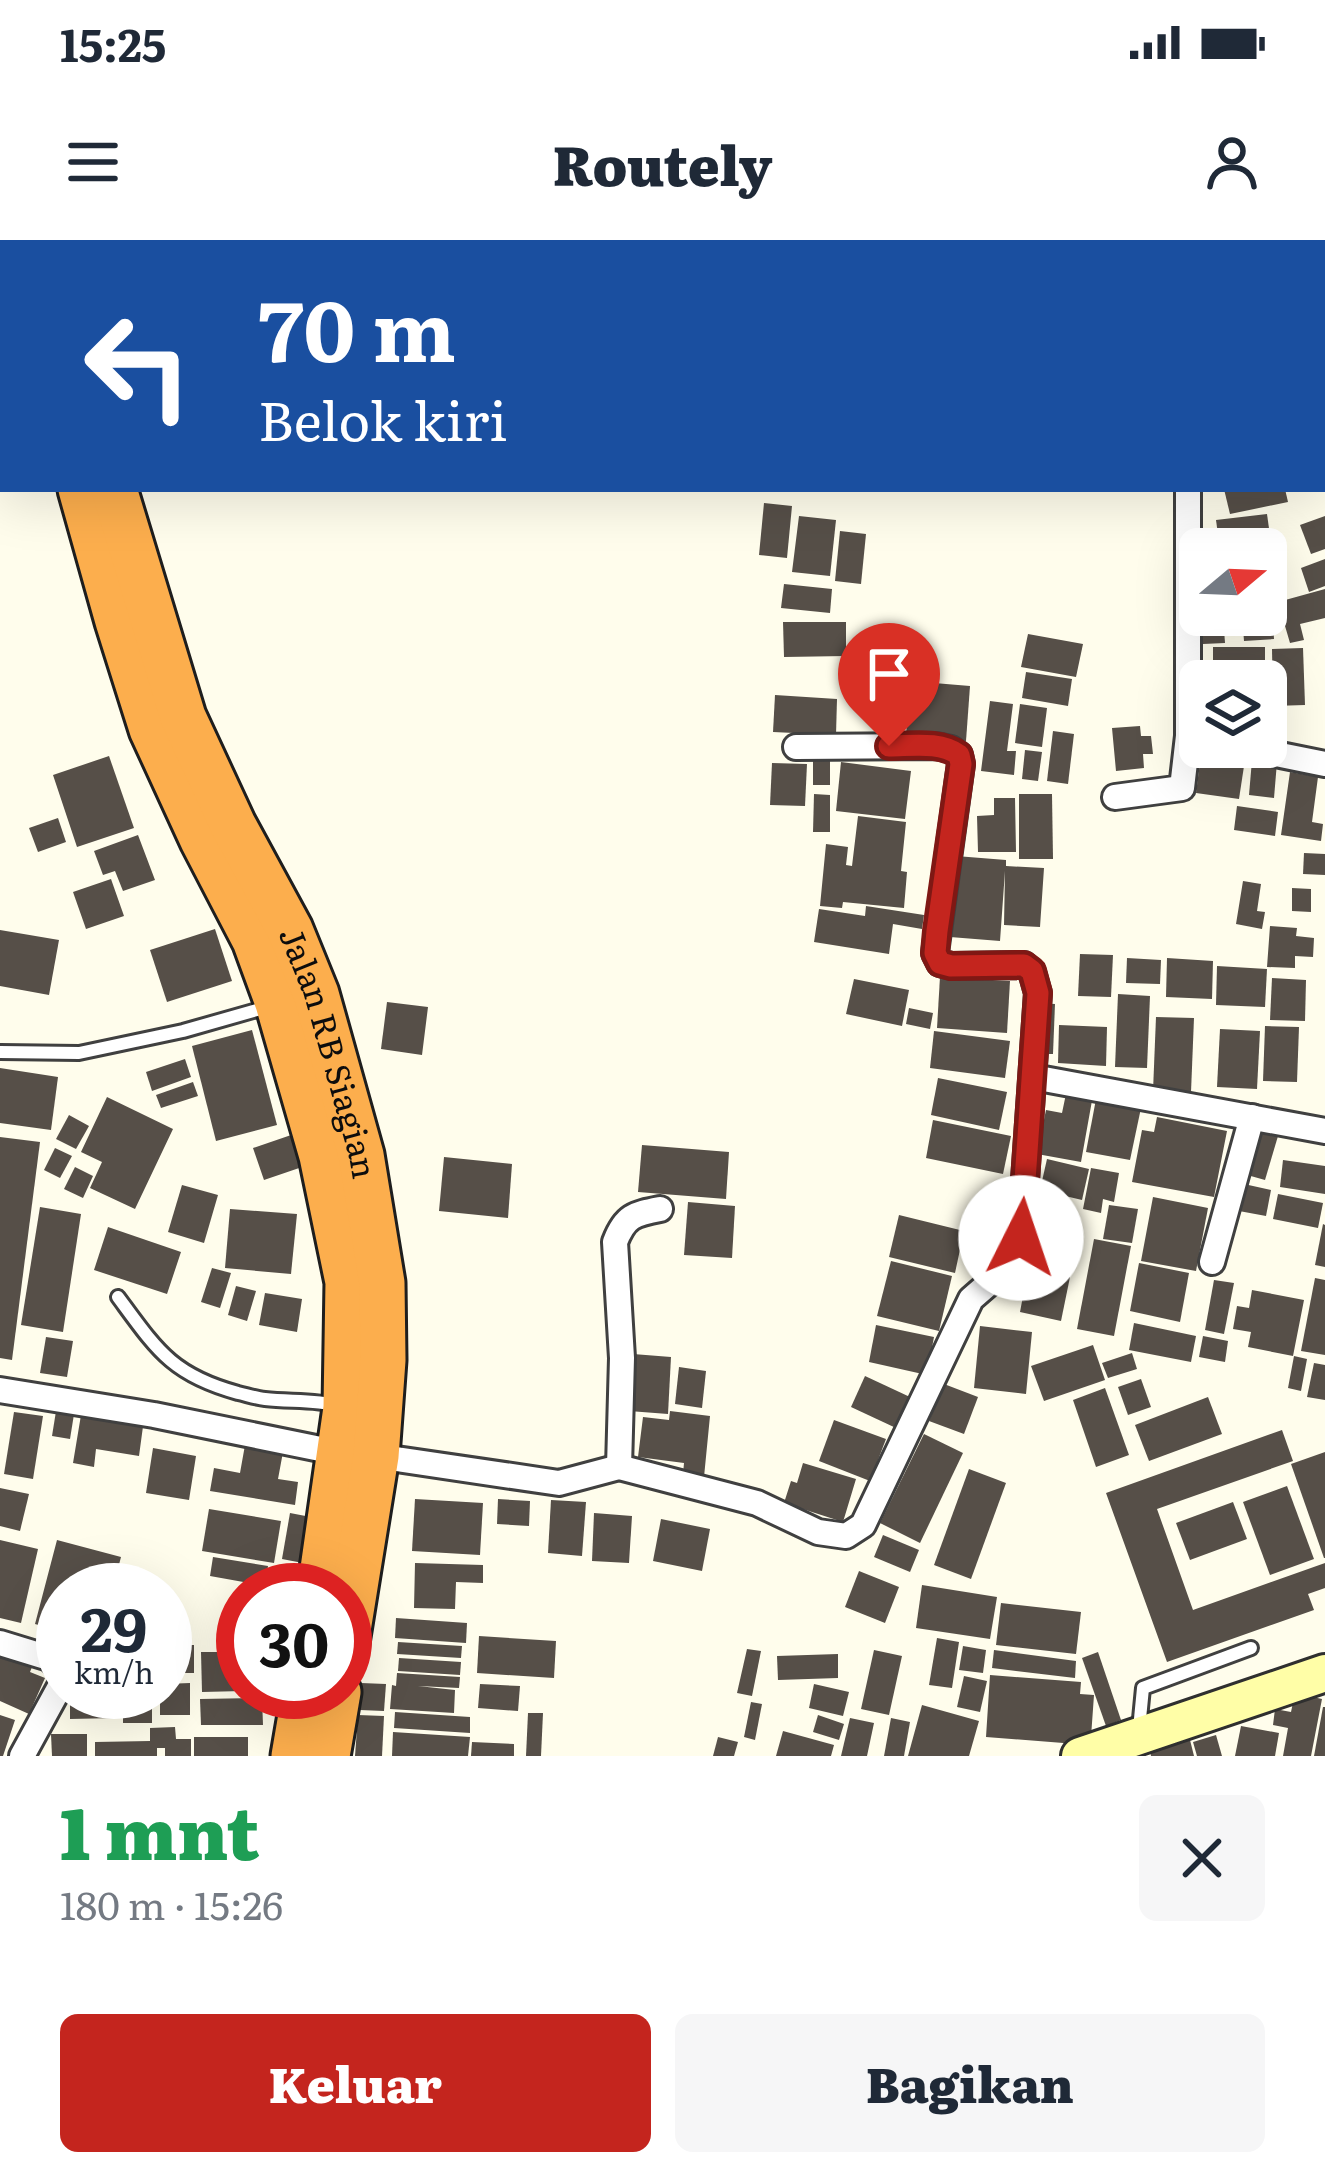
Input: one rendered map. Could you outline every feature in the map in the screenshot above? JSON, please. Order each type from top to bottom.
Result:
[{"type":"highway","name":"Jalan RB Siagian","points":[[83,492],[113,543],[203,840],[255,940],[322,1156],[348,1282],[346,1408],[358,1454],[351,1563]]},
{"type":"highway","name":"Jalan RB Siagian","points":[[113,543],[114,492]]},
{"type":"highway","name":"Jalan RB Siagian","points":[[168,723],[233,825],[298,951],[316,994],[361,1155],[382,1283],[383,1360],[328,1563]]},
{"type":"highway","points":[[294,1756],[300,1719]]},
{"type":"highway","points":[[327,1756],[333,1719]]},
{"type":"street","points":[[1188,492],[1192,660]]},
{"type":"street","points":[[0,1390],[358,1454],[559,1484],[619,1467],[757,1503],[818,1532],[846,1536],[863,1525],[970,1299],[1009,1267],[1021,1238],[1038,993],[1032,971],[1024,965],[951,966],[940,963],[935,953],[959,755],[935,746],[796,747]]},
{"type":"street","points":[[1287,756],[1325,764]]},
{"type":"street","points":[[1115,797],[1182,788],[1187,768]]},
{"type":"street","points":[[1033,1077],[1325,1131]]},
{"type":"street","points":[[1212,1262],[1252,1118]]},
{"type":"street","points":[[619,1467],[622,1358],[615,1242],[621,1227],[636,1214],[660,1210]]},
{"type":"street","points":[[0,1643],[36,1654]]},
{"type":"street","points":[[1080,1756],[1325,1673]]},
{"type":"street","points":[[22,1756],[42,1719]]},
{"type":"lane","points":[[0,1052],[80,1054],[278,1004]]},
{"type":"lane","points":[[118,1298],[154,1346],[185,1373],[264,1400],[304,1400],[346,1408]]},
{"type":"lane","points":[[1138,1736],[1144,1688],[1251,1648]]},
{"type":"building","points":[[1225,492],[1286,492],[1288,502],[1230,514]]},
{"type":"building","points":[[764,503],[792,506],[787,558],[759,555]]},
{"type":"building","points":[[1267,514],[1269,528],[1217,528],[1216,520]]},
{"type":"building","points":[[799,516],[836,520],[830,576],[792,572]]},
{"type":"building","points":[[1325,516],[1325,549],[1311,554],[1300,525]]},
{"type":"building","points":[[840,531],[866,534],[861,584],[835,581]]},
{"type":"building","points":[[1325,559],[1325,586],[1309,592],[1301,568]]},
{"type":"building","points":[[784,584],[832,589],[830,613],[781,608]]},
{"type":"building","points":[[1325,589],[1325,618],[1300,624],[1304,640],[1290,643],[1287,600]]},
{"type":"building","points":[[783,622],[846,622],[846,656],[784,657]]},
{"type":"building","points":[[1028,634],[1083,644],[1076,677],[1021,667]]},
{"type":"building","points":[[1202,636],[1224,636],[1225,643],[1203,644]]},
{"type":"building","points":[[1244,636],[1274,636],[1274,639],[1244,641]]},
{"type":"building","points":[[1213,647],[1265,647],[1265,660],[1213,660]]},
{"type":"building","points":[[1303,648],[1305,705],[1287,706],[1287,660],[1272,660],[1272,649]]},
{"type":"building","points":[[1026,672],[1072,679],[1068,706],[1022,698]]},
{"type":"building","points":[[910,681],[970,686],[966,741],[906,736]]},
{"type":"building","points":[[775,695],[837,699],[836,735],[773,732]]},
{"type":"building","points":[[990,701],[1013,704],[1007,751],[1016,751],[1014,775],[981,771]]},
{"type":"building","points":[[1020,704],[1047,708],[1042,747],[1015,743]]},
{"type":"building","points":[[1140,726],[1141,736],[1151,736],[1153,754],[1143,754],[1144,768],[1116,771],[1112,728]]},
{"type":"building","points":[[1053,731],[1074,734],[1068,784],[1047,781]]},
{"type":"building","points":[[1025,750],[1042,752],[1038,781],[1022,779]]},
{"type":"building","points":[[109,756],[134,828],[77,847],[53,775]]},
{"type":"building","points":[[813,760],[830,760],[830,785],[813,785]]},
{"type":"building","points":[[841,762],[911,771],[905,819],[836,811]]},
{"type":"building","points":[[772,763],[807,764],[805,806],[770,805]]},
{"type":"building","points":[[1199,768],[1244,768],[1239,799],[1196,793]]},
{"type":"building","points":[[1251,768],[1276,768],[1274,798],[1249,795]]},
{"type":"building","points":[[1290,772],[1318,777],[1312,822],[1323,824],[1321,841],[1281,835]]},
{"type":"building","points":[[814,794],[830,795],[830,832],[813,832]]},
{"type":"building","points":[[1019,794],[1052,794],[1053,859],[1019,859]]},
{"type":"building","points":[[994,798],[1015,798],[1016,852],[978,852],[977,816],[994,815]]},
{"type":"building","points":[[1237,806],[1278,812],[1275,836],[1234,830]]},
{"type":"building","points":[[858,816],[906,822],[901,871],[907,872],[904,908],[843,902],[842,908],[820,906],[826,844],[848,847],[846,865],[852,866]]},
{"type":"building","points":[[58,818],[66,842],[38,852],[29,828]]},
{"type":"building","points":[[138,835],[155,880],[123,891],[115,871],[103,875],[94,851]]},
{"type":"building","points":[[1304,853],[1325,854],[1325,875],[1303,874]]},
{"type":"building","points":[[956,856],[1044,868],[1040,927],[1004,925],[1005,871],[1000,941],[950,937]]},
{"type":"building","points":[[111,879],[124,916],[86,929],[73,892]]},
{"type":"building","points":[[1243,881],[1261,884],[1257,911],[1265,912],[1262,929],[1236,924]]},
{"type":"building","points":[[1292,888],[1311,889],[1311,912],[1292,911]]},
{"type":"building","points":[[866,906],[924,915],[922,929],[893,924],[889,954],[814,942],[819,909],[865,916]]},
{"type":"building","points":[[1270,926],[1297,928],[1296,936],[1314,938],[1313,957],[1295,956],[1295,968],[1267,967]]},
{"type":"building","points":[[215,929],[232,981],[167,1002],[150,950]]},
{"type":"building","points":[[0,930],[59,940],[49,995],[0,986]]},
{"type":"building","points":[[1080,954],[1113,955],[1111,997],[1078,996]]},
{"type":"building","points":[[1127,958],[1161,960],[1160,984],[1126,983]]},
{"type":"building","points":[[1167,958],[1213,961],[1212,999],[1166,997]]},
{"type":"building","points":[[1217,966],[1267,969],[1265,1007],[1216,1005]]},
{"type":"building","points":[[940,977],[1010,981],[1007,1033],[937,1028]]},
{"type":"building","points":[[1272,978],[1306,980],[1305,1021],[1270,1020]]},
{"type":"building","points":[[854,979],[909,990],[902,1026],[846,1014]]},
{"type":"building","points":[[1118,994],[1150,996],[1147,1068],[1115,1067]]},
{"type":"building","points":[[387,1002],[428,1007],[422,1055],[381,1049]]},
{"type":"building","points":[[1041,1003],[1055,1004],[1053,1054],[1038,1054]]},
{"type":"building","points":[[909,1008],[933,1013],[930,1029],[906,1024]]},
{"type":"building","points":[[1156,1017],[1194,1018],[1191,1092],[1153,1091]]},
{"type":"building","points":[[1059,1025],[1107,1027],[1106,1066],[1058,1063]]},
{"type":"building","points":[[1265,1026],[1299,1027],[1297,1082],[1263,1081]]},
{"type":"building","points":[[1220,1029],[1260,1031],[1257,1089],[1217,1087]]},
{"type":"building","points":[[252,1030],[277,1125],[216,1141],[192,1046]]},
{"type":"building","points":[[934,1031],[1010,1041],[1005,1078],[930,1068]]},
{"type":"building","points":[[185,1059],[191,1077],[152,1091],[146,1072]]},
{"type":"building","points":[[0,1068],[58,1077],[51,1130],[0,1123]]},
{"type":"building","points":[[938,1078],[1007,1092],[999,1130],[931,1115]]},
{"type":"building","points":[[193,1082],[198,1096],[161,1108],[156,1095]]},
{"type":"building","points":[[1067,1089],[1093,1095],[1081,1162],[1037,1154],[1046,1110],[1062,1113]]},
{"type":"building","points":[[107,1097],[173,1129],[135,1209],[90,1188],[102,1162],[81,1152]]},
{"type":"building","points":[[1096,1099],[1141,1108],[1130,1160],[1086,1152]]},
{"type":"building","points":[[69,1115],[89,1126],[76,1149],[56,1139]]},
{"type":"building","points":[[1157,1117],[1227,1131],[1214,1197],[1132,1182],[1142,1130],[1154,1132]]},
{"type":"building","points":[[933,1120],[1011,1136],[1003,1174],[926,1158]]},
{"type":"building","points":[[1253,1129],[1278,1136],[1265,1180],[1240,1173]]},
{"type":"building","points":[[297,1133],[308,1165],[264,1180],[253,1148]]},
{"type":"building","points":[[0,1137],[40,1142],[12,1360],[0,1358]]},
{"type":"building","points":[[642,1145],[729,1152],[726,1199],[638,1192]]},
{"type":"building","points":[[55,1148],[72,1156],[60,1178],[44,1170]]},
{"type":"building","points":[[444,1157],[512,1164],[508,1218],[439,1211]]},
{"type":"building","points":[[1047,1159],[1089,1169],[1082,1200],[1040,1190]]},
{"type":"building","points":[[1283,1160],[1325,1166],[1325,1194],[1280,1187]]},
{"type":"building","points":[[75,1167],[93,1176],[83,1198],[64,1189]]},
{"type":"building","points":[[1091,1168],[1119,1173],[1114,1202],[1103,1199],[1101,1213],[1083,1209]]},
{"type":"building","points":[[1244,1184],[1271,1190],[1266,1216],[1239,1211]]},
{"type":"building","points":[[182,1185],[218,1195],[204,1243],[168,1232]]},
{"type":"building","points":[[1278,1194],[1323,1203],[1318,1228],[1273,1219]]},
{"type":"building","points":[[1153,1197],[1208,1208],[1196,1271],[1141,1261]]},
{"type":"building","points":[[688,1202],[735,1206],[732,1258],[684,1255]]},
{"type":"building","points":[[1109,1205],[1138,1209],[1132,1243],[1103,1239]]},
{"type":"building","points":[[40,1207],[81,1214],[63,1332],[21,1325]]},
{"type":"building","points":[[230,1209],[297,1214],[291,1274],[225,1268]]},
{"type":"building","points":[[899,1215],[964,1231],[955,1273],[889,1257]]},
{"type":"building","points":[[1325,1225],[1325,1267],[1315,1265]]},
{"type":"building","points":[[108,1227],[181,1252],[167,1294],[94,1270]]},
{"type":"building","points":[[1094,1239],[1131,1246],[1114,1336],[1077,1329]]},
{"type":"building","points":[[891,1261],[952,1276],[939,1331],[877,1316]]},
{"type":"building","points":[[1139,1263],[1189,1273],[1180,1322],[1130,1311]]},
{"type":"building","points":[[212,1268],[231,1273],[220,1308],[201,1302]]},
{"type":"building","points":[[1028,1269],[1070,1277],[1061,1321],[1020,1312]]},
{"type":"building","points":[[1315,1278],[1325,1280],[1325,1355],[1301,1351]]},
{"type":"building","points":[[1214,1280],[1234,1283],[1224,1334],[1205,1330]]},
{"type":"building","points":[[236,1286],[256,1291],[247,1321],[228,1315]]},
{"type":"building","points":[[1252,1290],[1304,1300],[1293,1356],[1248,1347],[1251,1332],[1233,1329],[1237,1306],[1249,1308]]},
{"type":"building","points":[[265,1293],[302,1299],[297,1332],[259,1325]]},
{"type":"building","points":[[1134,1323],[1196,1336],[1191,1362],[1129,1350]]},
{"type":"building","points":[[876,1325],[934,1337],[927,1375],[869,1362]]},
{"type":"building","points":[[980,1326],[1032,1332],[1026,1394],[974,1388]]},
{"type":"building","points":[[1203,1336],[1228,1341],[1225,1362],[1199,1357]]},
{"type":"building","points":[[46,1337],[73,1341],[67,1377],[40,1373]]},
{"type":"building","points":[[1093,1345],[1105,1380],[1044,1401],[1031,1366]]},
{"type":"building","points":[[1132,1353],[1137,1369],[1108,1378],[1102,1363]]},
{"type":"building","points":[[633,1354],[671,1357],[668,1414],[629,1411]]},
{"type":"building","points":[[1294,1356],[1307,1359],[1301,1391],[1288,1388]]},
{"type":"building","points":[[1314,1363],[1325,1365],[1325,1400],[1307,1397]]},
{"type":"building","points":[[679,1367],[706,1371],[702,1408],[675,1404]]},
{"type":"building","points":[[865,1376],[910,1397],[896,1428],[851,1407]]},
{"type":"building","points":[[1141,1379],[1151,1407],[1128,1415],[1118,1387]]},
{"type":"building","points":[[944,1384],[978,1397],[964,1434],[929,1421]]},
{"type":"building","points":[[1105,1388],[1129,1455],[1096,1467],[1073,1400]]},
{"type":"building","points":[[1208,1397],[1222,1434],[1149,1461],[1135,1425]]},
{"type":"building","points":[[57,1405],[75,1408],[70,1439],[52,1436]]},
{"type":"building","points":[[82,1409],[144,1419],[139,1456],[96,1449],[94,1467],[73,1463]]},
{"type":"building","points":[[670,1411],[710,1416],[704,1477],[683,1474],[684,1463],[638,1457],[643,1417],[669,1420]]},
{"type":"building","points":[[14,1412],[43,1416],[33,1479],[4,1474]]},
{"type":"building","points":[[834,1420],[886,1439],[870,1481],[819,1461]]},
{"type":"building","points":[[1282,1430],[1293,1461],[1157,1509],[1193,1610],[1325,1563],[1325,1588],[1308,1594],[1314,1610],[1167,1662],[1106,1493]]},
{"type":"building","points":[[924,1434],[963,1453],[920,1543],[880,1523]]},
{"type":"building","points":[[245,1445],[283,1452],[278,1479],[298,1482],[295,1505],[210,1491],[214,1468],[240,1473]]},
{"type":"building","points":[[153,1448],[196,1456],[189,1500],[146,1493]]},
{"type":"building","points":[[1325,1452],[1325,1558],[1324,1558],[1291,1464]]},
{"type":"building","points":[[803,1463],[856,1479],[843,1522],[784,1503]]},
{"type":"building","points":[[969,1469],[1006,1483],[971,1579],[934,1565]]},
{"type":"building","points":[[1287,1486],[1314,1559],[1270,1575],[1243,1502]]},
{"type":"building","points":[[0,1488],[29,1494],[20,1531],[0,1526]]},
{"type":"building","points":[[415,1499],[483,1503],[480,1555],[412,1551]]},
{"type":"building","points":[[498,1499],[530,1501],[529,1526],[497,1524]]},
{"type":"building","points":[[551,1500],[586,1502],[582,1556],[548,1553]]},
{"type":"building","points":[[1233,1502],[1247,1539],[1190,1560],[1176,1523]]},
{"type":"building","points":[[209,1509],[281,1521],[274,1563],[202,1551]]},
{"type":"building","points":[[290,1513],[316,1518],[308,1563],[282,1559]]},
{"type":"building","points":[[594,1513],[632,1516],[629,1563],[592,1561]]},
{"type":"building","points":[[661,1519],[710,1529],[702,1571],[653,1561]]},
{"type":"building","points":[[883,1535],[919,1550],[910,1572],[874,1557]]},
{"type":"building","points":[[0,1540],[38,1549],[21,1623],[0,1618]]},
{"type":"building","points":[[57,1540],[121,1557],[119,1563],[51,1563]]},
{"type":"building","points":[[213,1557],[250,1563],[216,1563],[216,1577],[210,1576]]},
{"type":"building","points":[[415,1563],[483,1565],[483,1583],[456,1582],[455,1609],[414,1608]]},
{"type":"building","points":[[859,1571],[899,1587],[885,1623],[845,1607]]},
{"type":"building","points":[[922,1585],[997,1597],[990,1639],[916,1628]]},
{"type":"building","points":[[1001,1603],[1081,1612],[1076,1654],[996,1645]]},
{"type":"building","points":[[396,1618],[467,1623],[466,1643],[395,1638]]},
{"type":"building","points":[[479,1636],[556,1641],[554,1678],[477,1673]]},
{"type":"building","points":[[937,1638],[959,1642],[952,1688],[929,1685]]},
{"type":"building","points":[[398,1642],[462,1646],[461,1658],[397,1654]]},
{"type":"building","points":[[963,1646],[986,1650],[983,1673],[959,1670]]},
{"type":"building","points":[[747,1649],[761,1651],[752,1696],[737,1693]]},
{"type":"building","points":[[874,1650],[902,1656],[889,1715],[861,1709]]},
{"type":"building","points":[[994,1650],[1076,1661],[1075,1678],[992,1668]]},
{"type":"building","points":[[201,1652],[216,1652],[216,1692],[202,1692]]},
{"type":"building","points":[[1098,1652],[1121,1720],[1106,1726],[1082,1658]]},
{"type":"building","points":[[0,1653],[32,1667],[36,1698],[29,1714],[0,1701]]},
{"type":"building","points":[[838,1654],[838,1678],[778,1680],[777,1656]]},
{"type":"building","points":[[399,1658],[461,1662],[460,1675],[398,1671]]},
{"type":"building","points":[[397,1673],[460,1677],[459,1688],[418,1686],[455,1690],[454,1713],[390,1709]]},
{"type":"building","points":[[990,1675],[1081,1682],[1080,1694],[1094,1695],[1091,1737],[1077,1736],[1076,1744],[986,1737]]},
{"type":"building","points":[[964,1676],[987,1681],[980,1712],[957,1707]]},
{"type":"building","points":[[372,1683],[386,1684],[384,1711],[372,1710]]},
{"type":"building","points":[[480,1684],[520,1686],[518,1711],[478,1708]]},
{"type":"building","points":[[814,1684],[849,1692],[843,1716],[809,1708]]},
{"type":"building","points":[[1295,1693],[1322,1699],[1311,1756],[1283,1756],[1288,1728],[1273,1725],[1275,1709],[1291,1712]]},
{"type":"building","points":[[200,1699],[216,1699],[216,1719],[263,1719],[263,1725],[201,1725]]},
{"type":"building","points":[[751,1702],[762,1704],[755,1740],[744,1737]]},
{"type":"building","points":[[922,1705],[979,1721],[969,1756],[908,1756]]},
{"type":"building","points":[[1323,1707],[1325,1756],[1314,1756]]},
{"type":"building","points":[[395,1712],[470,1717],[470,1733],[394,1728]]},
{"type":"building","points":[[528,1713],[543,1713],[541,1756],[526,1756]]},
{"type":"building","points":[[0,1715],[15,1720],[3,1756],[0,1756]]},
{"type":"building","points":[[818,1715],[844,1724],[839,1740],[813,1732]]},
{"type":"building","points":[[384,1716],[382,1756],[355,1756],[358,1719]]},
{"type":"building","points":[[850,1718],[874,1723],[867,1756],[841,1756]]},
{"type":"building","points":[[891,1718],[910,1722],[904,1756],[884,1756]]},
{"type":"building","points":[[123,1719],[152,1719],[152,1723],[123,1723]]},
{"type":"building","points":[[1241,1726],[1279,1733],[1275,1756],[1235,1756]]},
{"type":"building","points":[[175,1727],[176,1739],[191,1739],[191,1756],[165,1756],[165,1748],[157,1748],[157,1756],[95,1756],[95,1742],[150,1741],[150,1728]]},
{"type":"building","points":[[783,1731],[834,1745],[831,1756],[776,1756]]},
{"type":"building","points":[[393,1732],[470,1737],[468,1756],[392,1756]]},
{"type":"building","points":[[51,1734],[87,1734],[87,1756],[52,1756]]},
{"type":"building","points":[[1216,1735],[1222,1756],[1197,1756],[1193,1742]]},
{"type":"building","points":[[194,1737],[248,1737],[248,1756],[194,1756]]},
{"type":"building","points":[[718,1737],[738,1742],[734,1756],[713,1756]]},
{"type":"building","points":[[1190,1740],[1194,1756],[1151,1756],[1150,1751]]},
{"type":"building","points":[[472,1742],[514,1744],[514,1756],[471,1756]]},
{"type":"route","points":[[889,746],[935,746],[959,755],[937,931],[935,953],[940,963],[1024,965],[1032,971],[1038,993],[1021,1238]]}]
